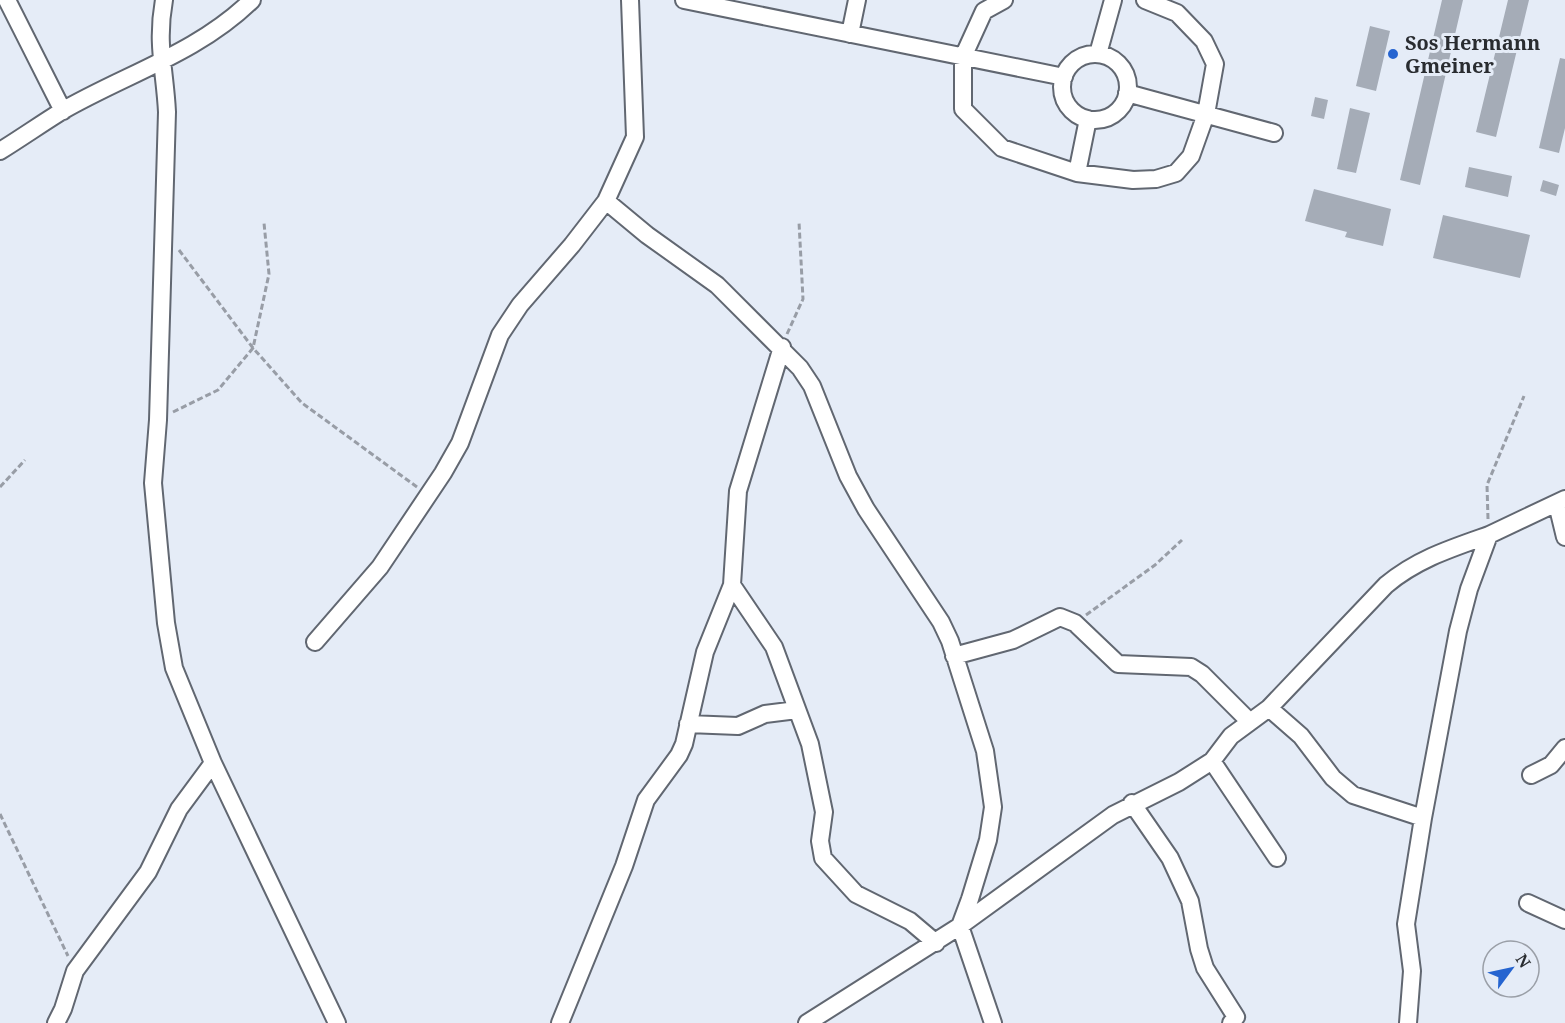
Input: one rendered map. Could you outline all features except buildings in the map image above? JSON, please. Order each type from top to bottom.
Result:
[{"type":"street","points":[[7,0],[63,111]]},
{"type":"street","points":[[164,0],[160,20],[160,64],[166,112],[158,420],[153,483],[166,622],[174,668],[213,763],[337,1023]]},
{"type":"street","points":[[0,152],[63,111],[160,64],[223,25],[252,0]]},
{"type":"street","points":[[315,642],[380,567],[460,443],[500,335],[520,305],[572,245],[606,201],[635,137],[630,0]]},
{"type":"street","points":[[684,0],[1064,77]]},
{"type":"street","points":[[850,34],[857,0]]},
{"type":"street","points":[[1004,0],[984,11],[963,57],[963,109],[980,129],[1002,148],[1077,173],[1133,180],[1156,179],[1176,173],[1191,156],[1206,114],[1215,64],[1204,41],[1177,13],[1145,0]]},
{"type":"street","points":[[1098,54],[1113,0]]},
{"type":"street","points":[[1098,54],[1118,64],[1124,73],[1127,93],[1117,111],[1098,120],[1088,119],[1070,109],[1064,99],[1064,77],[1077,59],[1098,54]]},
{"type":"street","points":[[1127,93],[1274,133]]},
{"type":"street","points":[[1077,173],[1088,119]]},
{"type":"street","points":[[606,201],[647,235],[717,285],[782,347],[812,386],[848,476],[866,509],[934,609],[954,656],[985,751],[993,807],[988,840],[960,926],[993,1023]]},
{"type":"street","points":[[560,1023],[624,866],[646,800],[679,755],[705,652],[732,585],[738,491],[782,347]]},
{"type":"street","points":[[807,1023],[960,926],[1085,834],[1132,803],[1179,782],[1212,761],[1231,736],[1269,708],[1402,571],[1420,560],[1489,535],[1561,502],[1565,537]]},
{"type":"street","points":[[1408,1023],[1412,971],[1406,924],[1423,818],[1458,631],[1469,589],[1489,535]]},
{"type":"street","points":[[732,585],[774,647],[810,744],[824,812],[820,841],[823,858],[856,894],[910,921],[936,942]]},
{"type":"street","points":[[954,656],[1013,640],[1055,618],[1065,618],[1075,623],[1118,664],[1184,666],[1197,670],[1250,721]]},
{"type":"street","points":[[1269,708],[1301,736],[1333,778],[1353,795],[1423,818]]},
{"type":"street","points":[[688,724],[738,726],[765,714],[797,710]]},
{"type":"street","points":[[1531,775],[1551,765],[1565,748]]},
{"type":"street","points":[[1212,761],[1277,858]]},
{"type":"street","points":[[56,1023],[75,971],[148,872],[179,808],[213,763]]},
{"type":"street","points":[[1132,803],[1170,858],[1190,901],[1198,949],[1205,968],[1236,1021]]},
{"type":"street","points":[[1528,903],[1565,920]]},
{"type":"path","points":[[782,347],[802,299],[799,222]]},
{"type":"path","points":[[158,420],[218,390],[253,348],[269,274],[264,223]]},
{"type":"path","points":[[162,227],[253,348],[302,403],[428,495]]},
{"type":"path","points":[[1489,535],[1487,485],[1524,396]]},
{"type":"path","points":[[0,487],[25,460]]},
{"type":"path","points":[[1075,623],[1155,565],[1182,540]]},
{"type":"path","points":[[0,814],[75,971]]},
{"type":"place","name":"Sos Hermann Gmeiner","points":[[1393,54]]}]
